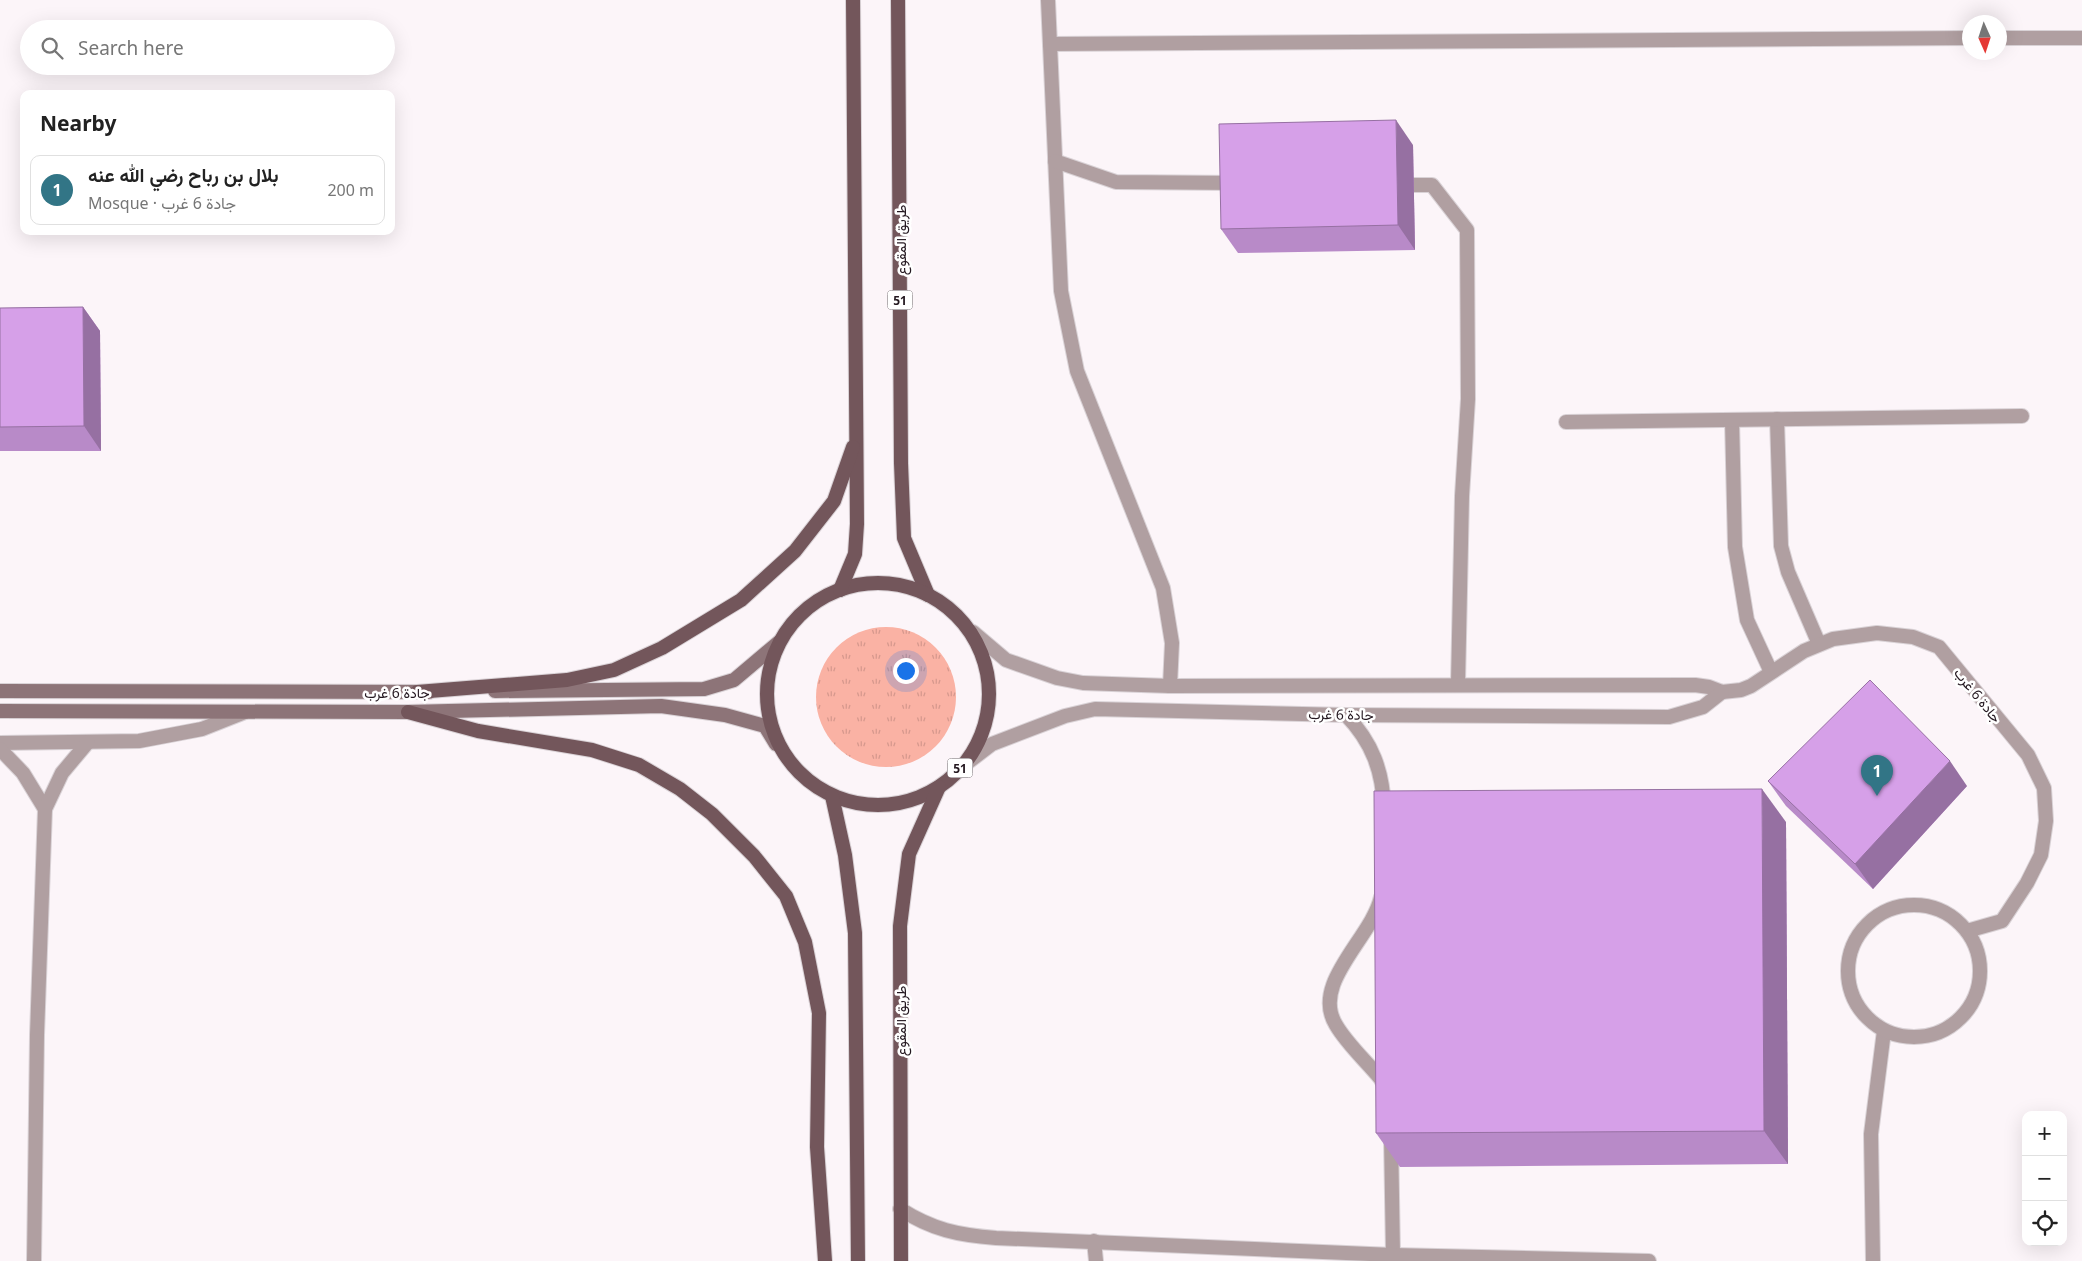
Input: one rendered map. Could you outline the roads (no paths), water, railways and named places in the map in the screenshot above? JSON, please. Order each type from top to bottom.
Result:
[{"type":"main road","points":[[840,590],[855,554],[857,437],[853,0]]},
{"type":"main road","name":"طريق المقوع","points":[[898,0],[901,444],[904,538],[928,595]]},
{"type":"main road","points":[[417,692],[567,680],[614,670],[662,648],[741,600],[795,551],[834,501],[857,437]]},
{"type":"main road","name":"51","points":[[870,584],[900,586],[928,595],[946,606],[972,632],[981,652],[990,690],[984,728],[967,763],[939,788],[905,803],[868,806],[832,796],[806,780],[776,744],[766,701],[768,671],[779,642],[795,620],[815,602],[840,590],[870,584]]},
{"type":"main road","name":"جادة 6 غرب","points":[[0,691],[417,692],[704,689],[734,680],[779,642]]},
{"type":"main road","name":"جادة 6 غرب","points":[[0,711],[408,712],[661,706],[725,714],[765,726],[776,744]]},
{"type":"main road","points":[[408,712],[478,731],[592,750],[639,765],[680,789],[712,814],[754,856],[786,896],[805,942],[819,1013],[817,1147],[825,1261]]},
{"type":"main road","name":"طريق المقوع","points":[[901,1261],[900,926],[909,854],[939,788]]},
{"type":"main road","points":[[832,796],[845,855],[855,934],[858,1261]]},
{"type":"street","points":[[1048,0],[1061,290],[1077,371],[1163,588],[1172,643],[1170,686]]},
{"type":"street","points":[[1050,44],[1962,38]]},
{"type":"street","points":[[2007,38],[2082,38]]},
{"type":"street","points":[[1055,161],[1116,182],[1254,183]]},
{"type":"street","points":[[1382,185],[1432,185],[1468,230],[1468,399],[1462,505],[1458,684]]},
{"type":"street","points":[[1566,422],[2022,416]]},
{"type":"street","points":[[1776,419],[1781,546],[1788,572],[1819,644]]},
{"type":"street","points":[[1732,420],[1735,547],[1747,620],[1771,672]]},
{"type":"street","name":"جادة 6 غرب","points":[[972,632],[1006,660],[1057,678],[1083,684],[1170,686],[1695,685],[1709,687],[1722,692]]},
{"type":"street","name":"جادة 6 غرب","points":[[967,763],[992,744],[1064,716],[1095,709],[1346,715],[1669,717],[1703,707],[1722,692],[1751,686],[1804,651],[1833,639],[1877,633],[1913,637],[1939,647],[2028,756],[2044,788],[2046,821],[2041,855],[2027,883],[2002,921],[1967,931]]},
{"type":"street","points":[[0,743],[140,741],[182,734],[246,711]]},
{"type":"street","points":[[1346,715],[1368,742],[1376,757],[1384,790],[1384,824]]},
{"type":"street","points":[[34,1261],[37,1035],[45,809],[62,773],[88,742]]},
{"type":"street","points":[[0,749],[23,773],[45,809]]},
{"type":"street","points":[[1383,880],[1380,903],[1374,917],[1333,982],[1329,1004],[1335,1025],[1380,1078],[1389,1102]]},
{"type":"street","points":[[1916,905],[1935,908],[1952,917],[1967,931],[1977,948],[1981,968],[1979,988],[1971,1006],[1958,1021],[1935,1033],[1922,1037],[1902,1037],[1884,1031],[1867,1019],[1855,1003],[1848,984],[1847,965],[1852,946],[1862,929],[1878,916],[1896,907],[1916,905]]},
{"type":"street","points":[[1873,1261],[1871,1134],[1884,1031]]},
{"type":"street","points":[[1391,1123],[1393,1255]]},
{"type":"street","points":[[900,1209],[936,1229],[956,1234],[996,1238],[1393,1255],[1649,1261]]},
{"type":"street","points":[[1094,1241],[1096,1261]]},
{"type":"place","name":"بلال بن رباح رضي الله عنه","points":[[1877,796]]}]
